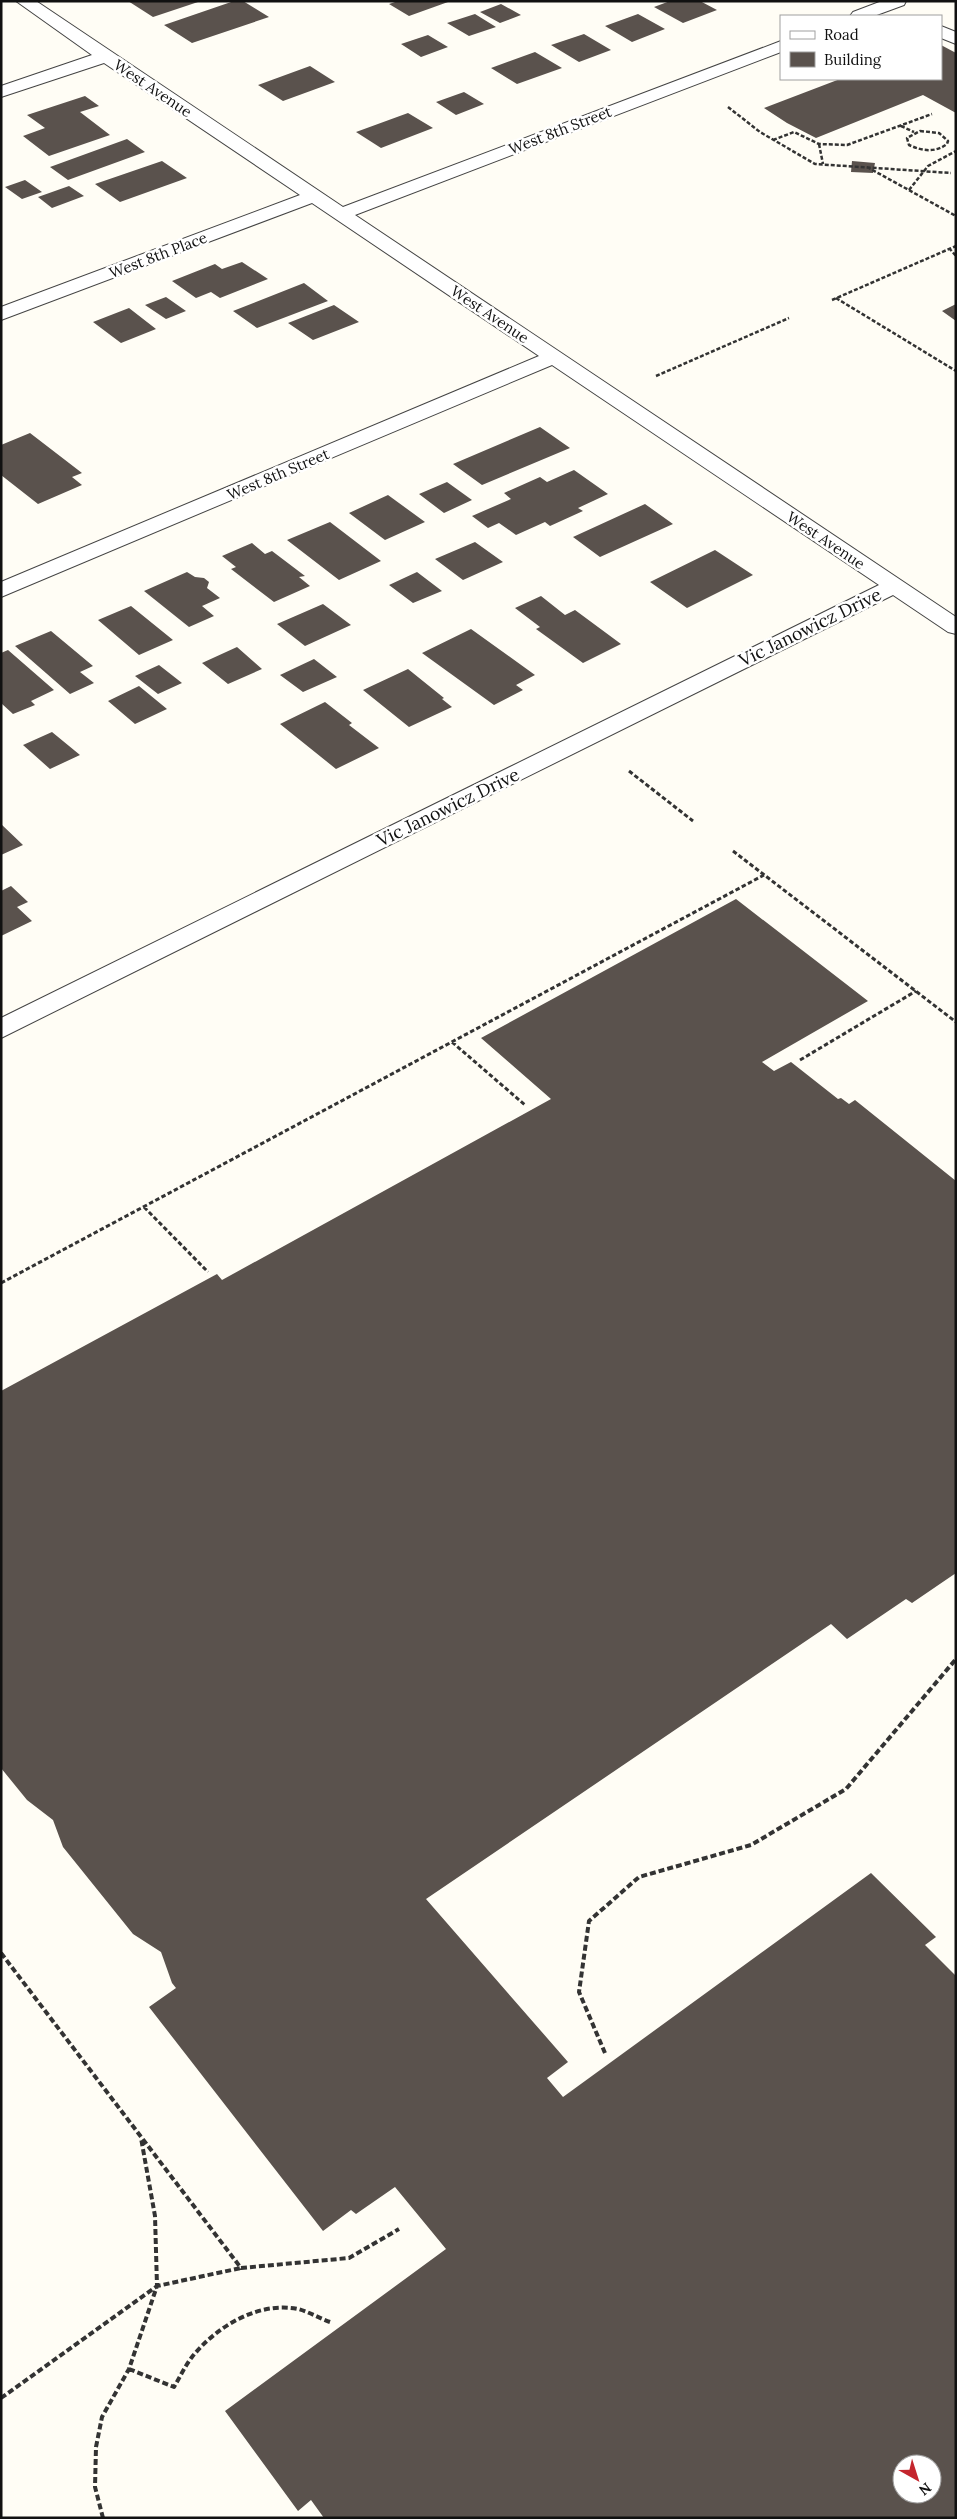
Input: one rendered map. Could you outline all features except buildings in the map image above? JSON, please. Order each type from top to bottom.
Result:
[{"type":"street","name":"West Avenue","points":[[24,1],[956,627]]},
{"type":"street","points":[[862,15],[894,3],[910,15]]},
{"type":"street","points":[[942,32],[956,39]]},
{"type":"street","name":"West 8th Street","points":[[340,214],[780,46]]},
{"type":"street","points":[[1,92],[106,56]]},
{"type":"street","name":"West 8th Place","points":[[1,314],[314,196]]},
{"type":"street","name":"West 8th Street","points":[[1,590],[554,357]]},
{"type":"street","name":"Vic Janowicz Drive","points":[[1,1029],[894,586]]},
{"type":"path","points":[[724,103],[749,125],[815,164],[951,173]]},
{"type":"path","points":[[773,140],[794,132],[819,144],[847,145],[932,114]]},
{"type":"path","points":[[901,126],[914,132],[926,131],[943,135],[948,141],[940,149],[920,150],[909,145],[907,138],[914,132]]},
{"type":"path","points":[[819,144],[823,164]]},
{"type":"path","points":[[940,149],[946,154]]},
{"type":"path","points":[[910,190],[915,178],[940,155],[956,151]]},
{"type":"path","points":[[866,166],[956,216]]},
{"type":"path","points":[[832,300],[956,246]]},
{"type":"path","points":[[950,248],[956,256]]},
{"type":"path","points":[[836,298],[956,371]]},
{"type":"path","points":[[656,376],[789,318]]},
{"type":"path","points":[[629,771],[693,821]]},
{"type":"path","points":[[733,852],[956,1022]]},
{"type":"path","points":[[1,1283],[764,875]]},
{"type":"path","points":[[800,1060],[916,992]]},
{"type":"path","points":[[452,1042],[525,1105]]},
{"type":"path","points":[[144,1207],[208,1272]]},
{"type":"path","points":[[606,2054],[579,1992],[589,1921],[639,1877],[751,1845],[846,1789],[956,1659]]},
{"type":"path","points":[[1,1953],[241,2268]]},
{"type":"path","points":[[103,2518],[95,2487],[96,2447],[102,2416],[129,2369],[157,2286],[155,2216],[140,2135]]},
{"type":"path","points":[[1,2398],[157,2286],[241,2268],[349,2258],[399,2229]]},
{"type":"path","points":[[129,2369],[174,2387],[199,2350],[212,2336],[239,2319],[265,2310],[296,2308],[330,2322]]}]
